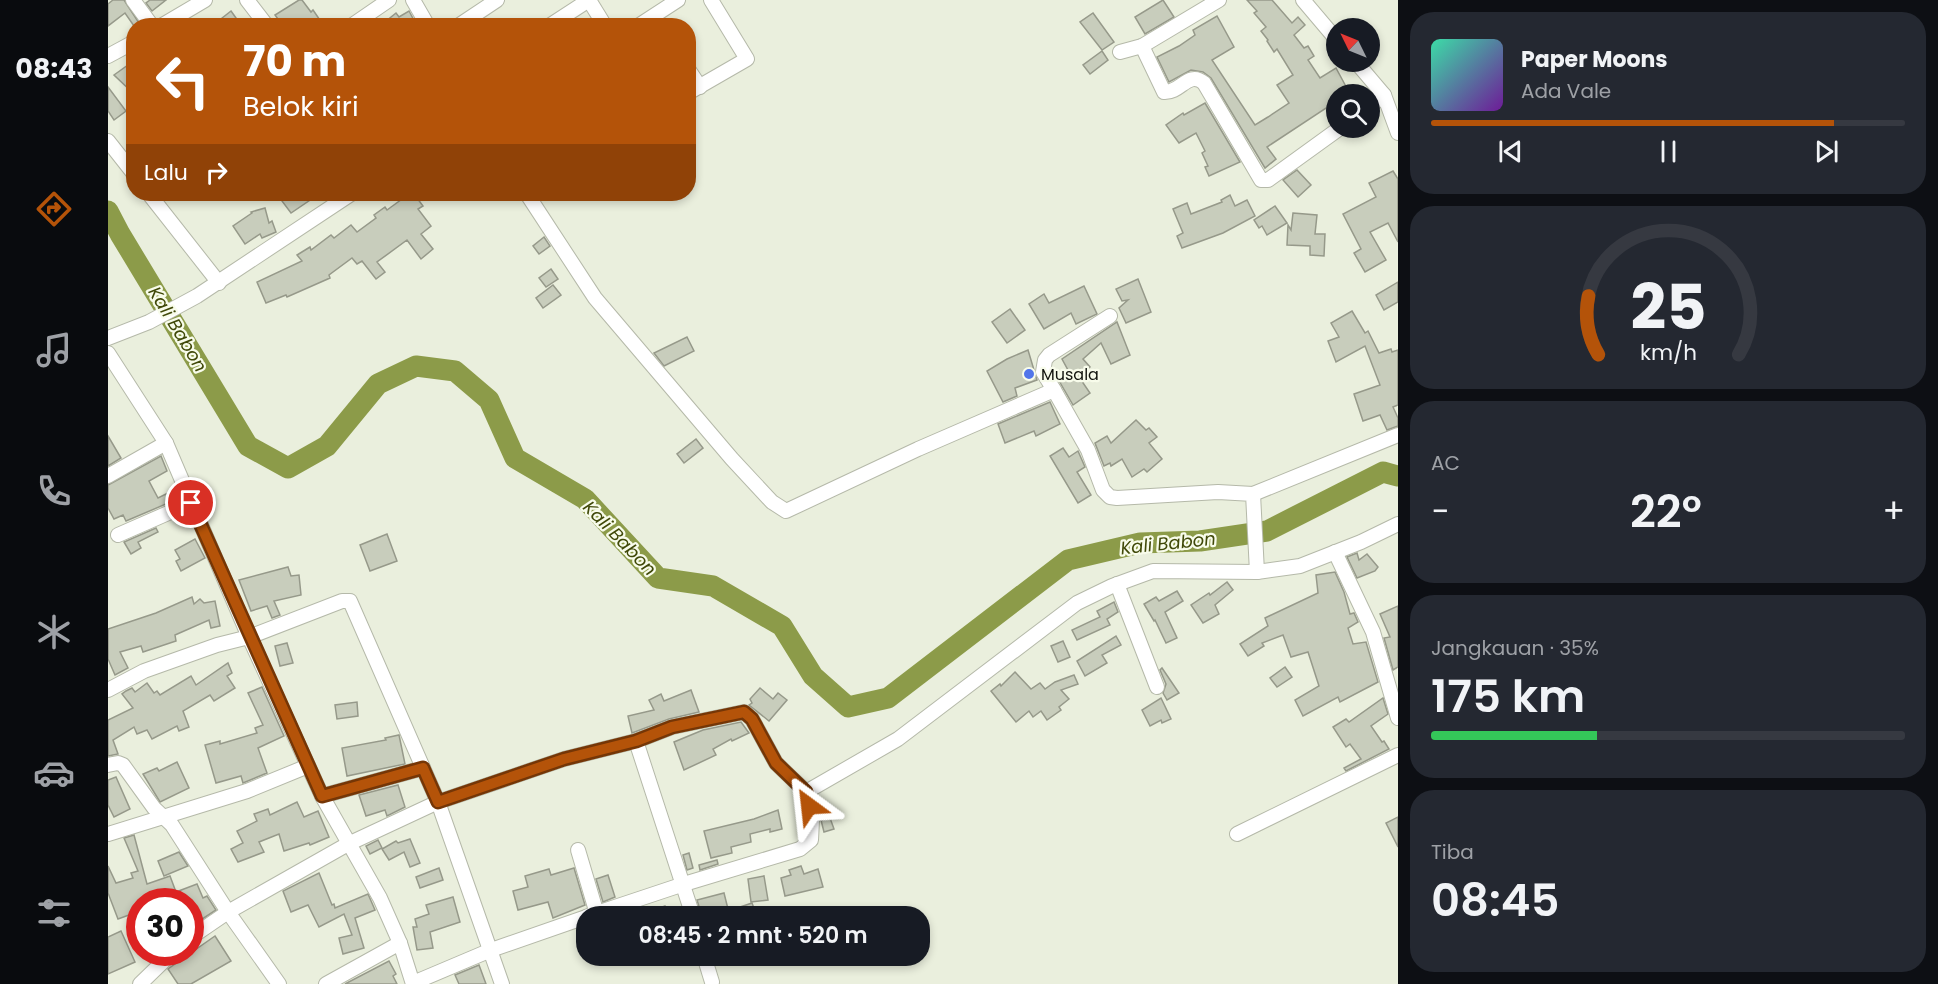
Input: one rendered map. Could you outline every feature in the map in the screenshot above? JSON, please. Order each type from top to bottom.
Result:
[{"type":"street","points":[[133,0],[146,18]]},
{"type":"street","points":[[175,18],[205,0]]},
{"type":"street","points":[[247,0],[261,18]]},
{"type":"street","points":[[363,18],[389,0]]},
{"type":"street","points":[[413,0],[423,18]]},
{"type":"street","points":[[470,18],[497,0]]},
{"type":"street","points":[[561,18],[589,0],[600,18]]},
{"type":"street","points":[[659,18],[678,0]]},
{"type":"street","points":[[696,89],[747,59],[711,0]]},
{"type":"street","points":[[1120,52],[1142,46],[1219,0]]},
{"type":"street","points":[[1303,0],[1326,27]]},
{"type":"street","points":[[108,56],[126,46]]},
{"type":"street","points":[[1142,46],[1163,91],[1171,92],[1192,78],[1200,80],[1208,88],[1261,180],[1268,180],[1326,138]]},
{"type":"street","points":[[1364,72],[1384,95],[1398,133]]},
{"type":"street","points":[[1380,98],[1384,95]]},
{"type":"street","points":[[108,141],[126,164]]},
{"type":"street","points":[[155,201],[219,283]]},
{"type":"street","points":[[108,338],[149,322],[219,283],[337,201]]},
{"type":"street","points":[[532,201],[595,298],[732,459],[782,510],[786,511],[918,449],[1054,390]]},
{"type":"street","points":[[1110,316],[1048,355],[1043,372],[1089,450],[1103,490],[1110,497],[1218,492],[1254,498],[1398,435]]},
{"type":"street","points":[[108,353],[166,443],[249,637],[322,796],[380,898],[400,943],[413,984],[491,950],[576,921]]},
{"type":"street","points":[[108,476],[166,443]]},
{"type":"street","points":[[1254,498],[1257,567]]},
{"type":"street","points":[[118,535],[191,503]]},
{"type":"street","points":[[806,792],[898,740],[1077,603],[1117,584],[1154,571],[1300,566],[1397,525]]},
{"type":"street","points":[[1335,552],[1373,632],[1398,718]]},
{"type":"street","points":[[1117,584],[1157,687]]},
{"type":"street","points":[[108,690],[144,671],[217,645],[249,637],[342,601],[350,601],[438,802],[502,984]]},
{"type":"street","points":[[204,928],[228,912],[348,844],[438,802],[564,759],[636,741],[672,727],[744,712],[752,719],[776,763],[806,792],[812,820],[811,840],[806,846],[619,906]]},
{"type":"street","points":[[636,741],[690,906]]},
{"type":"street","points":[[1237,834],[1398,755]]},
{"type":"street","points":[[108,765],[116,763],[123,765],[154,808],[172,825],[228,912],[279,984]]},
{"type":"street","points":[[108,834],[247,790],[308,766]]},
{"type":"street","points":[[322,796],[423,768]]},
{"type":"street","points":[[578,850],[588,906]]},
{"type":"street","points":[[326,984],[400,943]]},
{"type":"street","points":[[140,984],[159,966]]},
{"type":"street","points":[[708,966],[712,982]]},
{"type":"building","points":[[113,0],[124,0],[136,18],[128,18],[125,13],[108,26],[108,4]]},
{"type":"building","points":[[150,0],[166,0],[152,11],[146,3]]},
{"type":"building","points":[[302,0],[318,18],[277,18],[275,15]]},
{"type":"building","points":[[1163,0],[1174,17],[1145,34],[1135,17]]},
{"type":"building","points":[[1247,0],[1272,0],[1292,23],[1298,17],[1305,25],[1294,35],[1304,48],[1308,46],[1314,56],[1308,60],[1320,78],[1330,72],[1338,72],[1345,84],[1326,84],[1326,108],[1267,147],[1276,159],[1265,168],[1211,78],[1203,72],[1191,70],[1169,82],[1157,57],[1179,46],[1195,35],[1193,30],[1217,16],[1234,47],[1212,60],[1255,125],[1289,103],[1277,85],[1293,75],[1277,49],[1274,52],[1261,31],[1266,27],[1254,13],[1257,11]]},
{"type":"building","points":[[231,11],[236,18],[222,18]]},
{"type":"building","points":[[409,11],[413,18],[390,18],[396,13],[399,17]]},
{"type":"building","points":[[1093,13],[1114,42],[1102,50],[1080,22]]},
{"type":"building","points":[[1102,51],[1108,60],[1090,74],[1083,65]]},
{"type":"building","points":[[126,66],[126,86],[114,75]]},
{"type":"building","points":[[108,87],[126,111],[114,120],[108,111]]},
{"type":"building","points":[[1205,103],[1240,162],[1209,176],[1205,167],[1208,166],[1202,153],[1205,151],[1196,133],[1179,143],[1166,125],[1183,113],[1184,115]]},
{"type":"building","points":[[1297,170],[1311,185],[1298,197],[1283,180]]},
{"type":"building","points":[[1393,171],[1398,179],[1398,242],[1388,223],[1370,232],[1386,260],[1365,272],[1354,253],[1361,249],[1343,214],[1376,197],[1369,183]]},
{"type":"building","points":[[1230,195],[1235,206],[1247,200],[1255,216],[1223,233],[1182,248],[1177,236],[1183,233],[1173,209],[1187,203],[1191,214],[1222,202],[1221,200]]},
{"type":"building","points":[[282,201],[309,201],[291,213]]},
{"type":"building","points":[[399,201],[419,201],[423,206],[418,209],[431,226],[421,234],[433,249],[421,259],[407,240],[377,262],[385,272],[376,279],[362,261],[357,264],[352,258],[329,275],[330,278],[287,297],[286,295],[266,303],[257,282],[302,261],[297,255],[310,247],[311,250],[331,235],[334,238],[351,225],[357,232],[376,218],[374,215],[385,207],[387,210]]},
{"type":"building","points":[[1275,206],[1287,223],[1267,235],[1262,226],[1259,228],[1254,220]]},
{"type":"building","points":[[265,208],[269,223],[272,221],[276,232],[262,238],[260,234],[245,244],[233,226],[251,212]]},
{"type":"building","points":[[1293,213],[1317,215],[1315,234],[1325,234],[1324,256],[1310,255],[1310,246],[1287,245],[1288,225],[1291,230]]},
{"type":"building","points":[[544,237],[550,246],[539,254],[533,246]]},
{"type":"building","points":[[551,269],[558,279],[546,287],[539,278]]},
{"type":"building","points":[[1138,279],[1151,312],[1126,323],[1119,308],[1128,300],[1122,301],[1116,289]]},
{"type":"building","points":[[1398,282],[1398,302],[1384,310],[1376,295]]},
{"type":"building","points":[[553,285],[561,295],[543,308],[536,298]]},
{"type":"building","points":[[1084,286],[1097,314],[1076,324],[1071,313],[1044,329],[1029,304],[1044,294],[1049,303]]},
{"type":"building","points":[[1010,309],[1025,330],[1007,343],[992,322]]},
{"type":"building","points":[[1352,311],[1365,333],[1368,331],[1379,353],[1391,349],[1392,352],[1398,350],[1398,405],[1393,407],[1398,418],[1398,426],[1387,430],[1380,415],[1363,421],[1354,394],[1380,385],[1365,346],[1336,362],[1328,341],[1339,337],[1331,323]]},
{"type":"building","points":[[1117,322],[1130,355],[1111,364],[1101,343],[1083,359],[1090,367],[1079,377],[1090,393],[1073,405],[1058,379],[1069,372],[1062,359]]},
{"type":"building","points":[[687,337],[694,351],[664,366],[654,353]]},
{"type":"building","points":[[1028,350],[1037,380],[1015,388],[1017,396],[1003,402],[987,371]]},
{"type":"building","points":[[1050,402],[1060,424],[1036,436],[1034,431],[1005,443],[998,424]]},
{"type":"building","points":[[1136,420],[1146,430],[1149,428],[1157,437],[1149,443],[1162,459],[1147,472],[1144,469],[1132,477],[1122,459],[1111,466],[1110,463],[1104,466],[1095,443],[1107,436],[1111,443]]},
{"type":"building","points":[[108,436],[121,458],[108,466]]},
{"type":"building","points":[[696,439],[703,448],[684,463],[677,454]]},
{"type":"building","points":[[1063,448],[1069,457],[1078,451],[1085,467],[1077,472],[1091,495],[1078,503],[1050,456]]},
{"type":"building","points":[[161,456],[167,471],[149,481],[158,498],[168,493],[173,501],[126,521],[123,515],[114,519],[108,508],[108,485]]},
{"type":"building","points":[[156,528],[158,532],[138,542],[141,548],[131,554],[124,542]]},
{"type":"building","points":[[387,534],[397,561],[370,571],[360,545]]},
{"type":"building","points":[[195,539],[205,558],[181,571],[176,561],[180,559],[175,550]]},
{"type":"building","points":[[1357,553],[1359,560],[1367,554],[1378,567],[1375,571],[1357,578],[1347,557]]},
{"type":"building","points":[[288,567],[291,576],[299,575],[301,595],[274,601],[280,615],[272,618],[267,606],[251,611],[239,580]]},
{"type":"building","points":[[1335,572],[1350,614],[1354,613],[1358,622],[1348,628],[1353,644],[1366,642],[1378,682],[1340,702],[1338,697],[1303,716],[1295,700],[1319,686],[1308,652],[1291,657],[1283,635],[1262,643],[1264,646],[1248,656],[1240,644],[1268,626],[1265,618],[1318,593],[1316,575]]},
{"type":"building","points":[[1227,582],[1233,590],[1215,605],[1219,614],[1203,623],[1191,605],[1209,593],[1210,595]]},
{"type":"building","points":[[1177,591],[1183,601],[1165,612],[1177,638],[1166,643],[1144,604],[1156,597],[1159,601]]},
{"type":"building","points":[[192,597],[194,604],[200,599],[204,603],[215,601],[220,626],[211,628],[209,620],[175,635],[176,641],[143,652],[141,646],[120,652],[128,668],[115,675],[108,659],[108,629],[156,613]]},
{"type":"building","points":[[1114,602],[1118,612],[1107,619],[1110,625],[1077,640],[1072,630],[1100,617],[1097,611]]},
{"type":"building","points":[[1398,606],[1398,667],[1393,670],[1384,638],[1390,637],[1380,614]]},
{"type":"building","points":[[1116,636],[1121,645],[1102,655],[1107,663],[1085,676],[1077,661]]},
{"type":"building","points":[[1063,641],[1070,657],[1058,662],[1051,646]]},
{"type":"building","points":[[287,643],[293,663],[280,666],[275,646]]},
{"type":"building","points":[[228,663],[232,673],[227,676],[235,688],[214,701],[210,695],[183,711],[189,727],[179,731],[177,726],[152,739],[147,730],[137,734],[134,727],[113,740],[118,754],[108,756],[108,720],[133,708],[122,694],[132,688],[135,692],[147,683],[154,693],[157,691],[160,695],[191,676],[196,685]]},
{"type":"building","points":[[1285,667],[1292,677],[1277,687],[1270,678]]},
{"type":"building","points":[[1162,668],[1179,693],[1167,700],[1163,693],[1166,684],[1160,670]]},
{"type":"building","points":[[1015,672],[1031,689],[1040,683],[1045,689],[1055,682],[1074,675],[1078,684],[1061,690],[1069,699],[1059,707],[1061,710],[1047,720],[1041,711],[1033,717],[1029,711],[1016,722],[991,691],[1000,684],[1001,686]]},
{"type":"building","points":[[262,687],[284,736],[258,748],[267,773],[243,783],[241,776],[216,783],[205,745],[220,741],[220,744],[257,733],[255,728],[263,725],[248,693]]},
{"type":"building","points":[[760,688],[773,699],[778,693],[787,700],[769,721],[749,705],[752,703],[750,699]]},
{"type":"building","points":[[691,690],[699,712],[669,719],[632,733],[628,716],[654,710],[649,700],[661,694],[664,701]]},
{"type":"building","points":[[1161,698],[1171,719],[1162,723],[1161,720],[1150,726],[1142,710]]},
{"type":"building","points":[[1383,698],[1388,714],[1371,726],[1389,749],[1346,771],[1344,768],[1361,759],[1350,744],[1346,747],[1333,727],[1346,719],[1349,722]]},
{"type":"building","points":[[357,702],[358,716],[337,719],[335,705]]},
{"type":"building","points":[[741,722],[749,733],[732,741],[731,739],[713,749],[716,755],[684,770],[674,742],[703,730]]},
{"type":"building","points":[[399,735],[405,764],[347,776],[342,748],[386,740],[385,738]]},
{"type":"building","points":[[177,762],[189,788],[160,802],[143,774],[157,768],[159,771]]},
{"type":"building","points":[[116,777],[130,809],[114,817],[108,805],[108,780]]},
{"type":"building","points":[[398,785],[405,807],[387,816],[385,810],[366,816],[359,795]]},
{"type":"building","points":[[297,802],[304,817],[318,811],[329,837],[310,845],[309,843],[284,851],[279,834],[259,842],[264,852],[238,862],[231,849],[243,843],[237,831],[257,821],[254,814],[268,809],[270,815]]},
{"type":"building","points":[[778,810],[782,829],[770,832],[770,829],[750,834],[751,842],[731,847],[732,853],[711,858],[704,831],[754,819]]},
{"type":"building","points":[[1398,817],[1398,847],[1386,823]]},
{"type":"building","points":[[830,818],[834,829],[824,832],[821,820]]},
{"type":"building","points":[[134,835],[147,884],[170,876],[174,888],[126,888],[126,916],[118,919],[108,893],[108,866],[116,883],[133,878],[131,873],[138,871],[124,838]]},
{"type":"building","points":[[410,839],[420,863],[410,867],[404,852],[389,860],[382,849],[396,841],[398,843]]},
{"type":"building","points":[[378,840],[382,848],[370,854],[366,846]]},
{"type":"building","points":[[179,852],[188,866],[164,876],[158,861]]},
{"type":"building","points":[[689,853],[693,868],[687,870],[683,855]]},
{"type":"building","points":[[717,860],[718,864],[700,870],[699,865]]},
{"type":"building","points":[[801,866],[804,874],[818,869],[823,887],[785,896],[781,878],[791,875],[789,870]]},
{"type":"building","points":[[439,868],[443,880],[420,888],[416,877]]},
{"type":"building","points":[[574,868],[585,905],[576,906],[576,909],[553,918],[548,902],[518,910],[513,891],[528,887],[525,876],[549,869],[551,875]]},
{"type":"building","points":[[319,873],[335,908],[368,894],[375,910],[355,918],[364,948],[343,954],[339,938],[352,935],[344,914],[319,927],[308,905],[291,912],[283,891]]},
{"type":"building","points":[[608,875],[615,897],[603,902],[596,879]]},
{"type":"building","points":[[764,876],[768,900],[751,902],[748,879]]},
{"type":"building","points":[[197,884],[199,888],[186,888]]},
{"type":"building","points":[[724,893],[727,906],[699,906],[697,900]]},
{"type":"building","points":[[207,896],[216,910],[204,918],[204,898]]},
{"type":"building","points":[[453,897],[460,922],[430,932],[433,948],[417,950],[413,927],[417,927],[415,919],[429,914],[426,905]]},
{"type":"building","points":[[121,931],[126,942],[126,966],[108,974],[108,937]]},
{"type":"building","points":[[215,936],[231,961],[191,984],[178,984],[168,969],[172,966],[204,966],[204,944]]},
{"type":"building","points":[[389,961],[396,974],[393,976],[397,984],[345,984]]},
{"type":"building","points":[[479,965],[486,984],[459,984],[455,975]]},
{"type":"waterway","name":"Kali Babon","points":[[108,211],[248,446],[288,468],[327,446],[378,384],[416,366],[455,371],[489,400],[515,458],[585,499],[658,578],[713,586],[782,626],[813,676],[848,707],[888,698],[1068,560],[1140,543],[1200,541],[1267,531],[1383,472],[1398,476]]},
{"type":"place","name":"Musala","points":[[1029,374]]},
{"type":"route","points":[[191,503],[322,796],[423,768],[438,802],[564,759],[636,741],[672,727],[744,712],[752,719],[776,763],[806,792],[809,806]]}]
